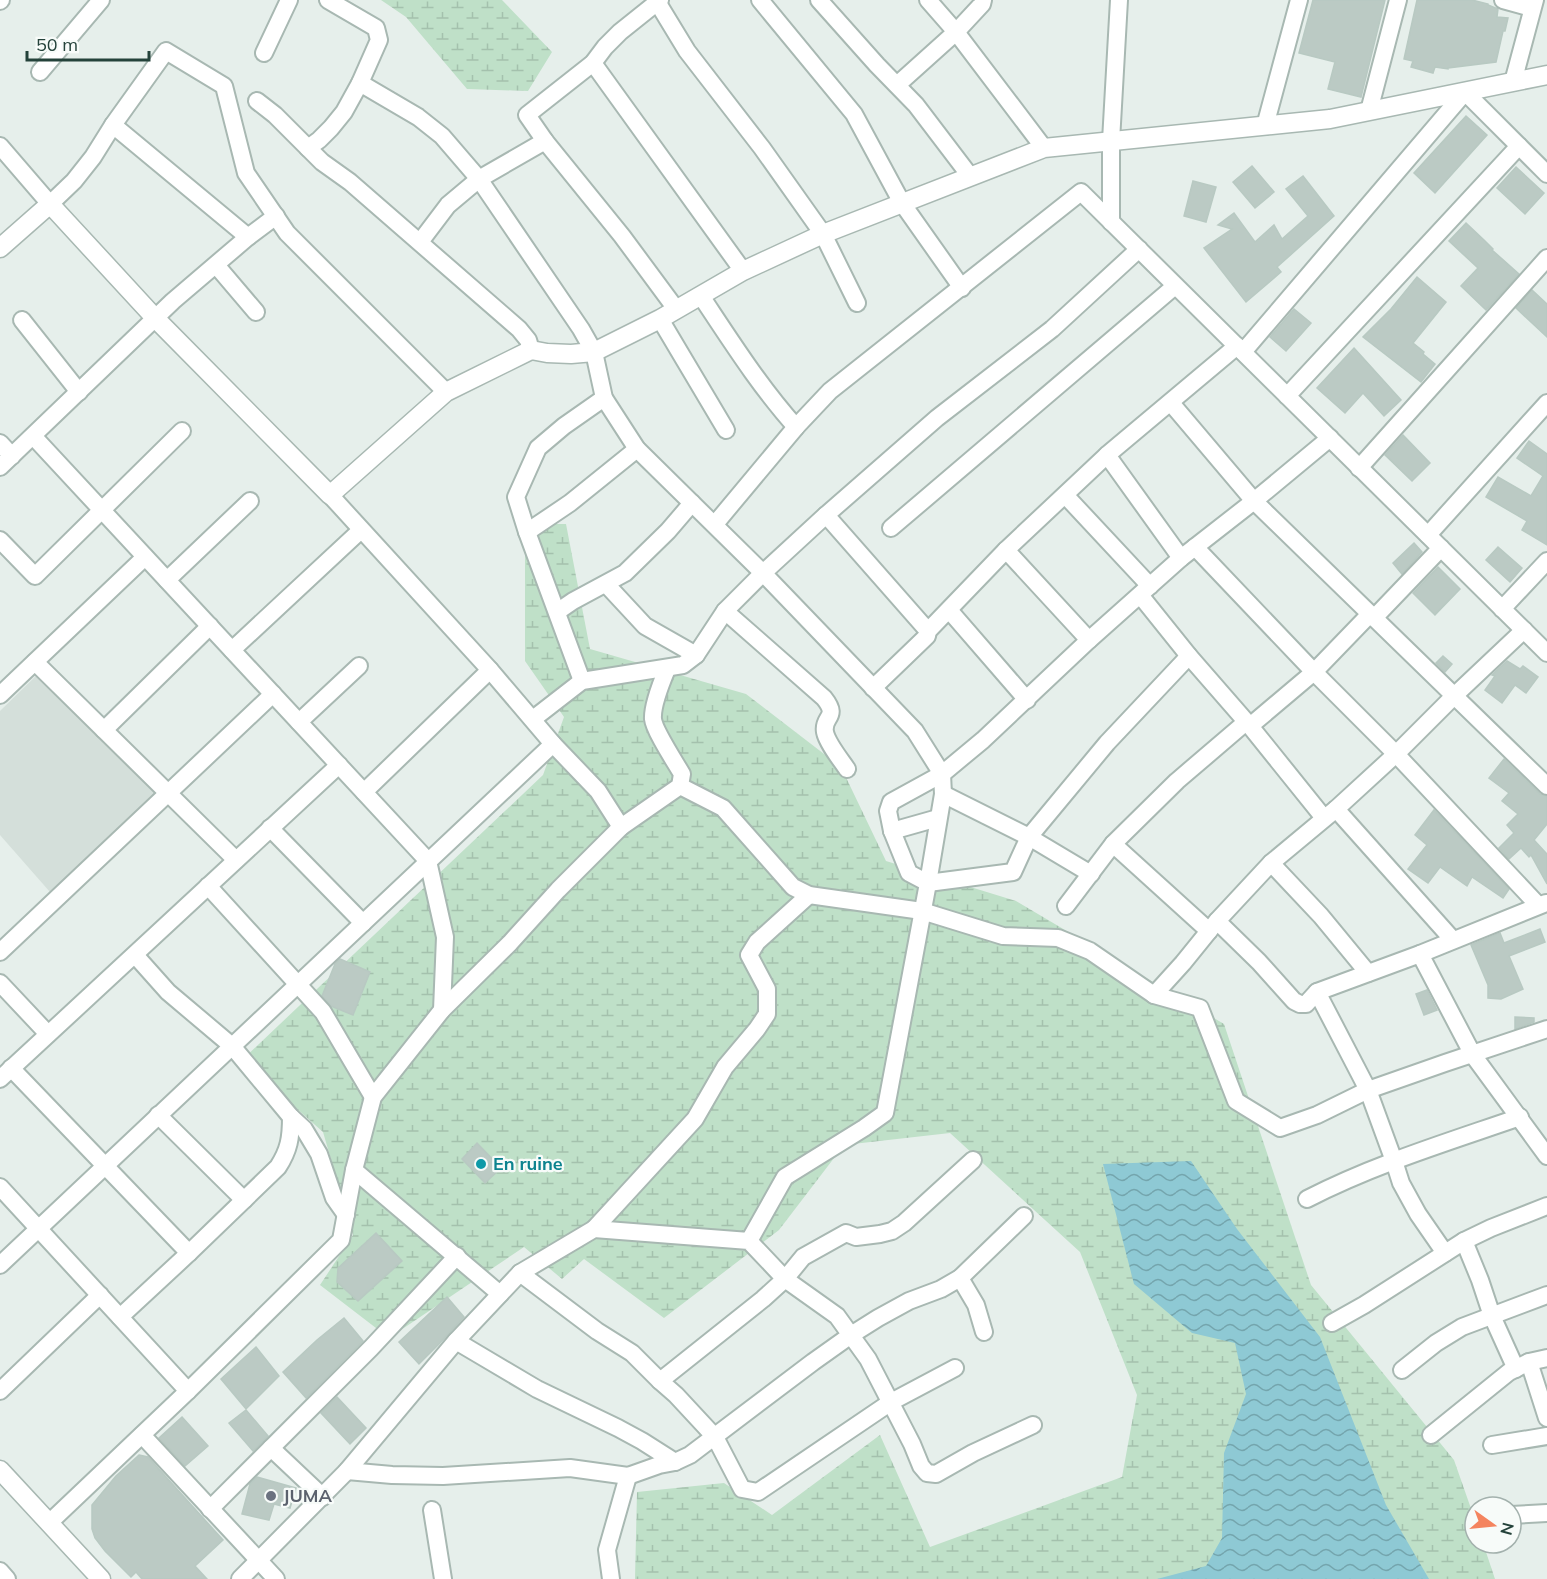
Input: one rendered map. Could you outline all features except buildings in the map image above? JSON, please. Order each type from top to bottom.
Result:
[{"type":"street","points":[[40,72],[101,0]]},
{"type":"street","points":[[264,53],[289,0]]},
{"type":"street","points":[[308,148],[331,128],[344,112],[379,40],[376,28],[328,0]]},
{"type":"street","points":[[760,0],[854,114],[902,202],[962,288]]},
{"type":"street","points":[[819,0],[916,105],[970,177]]},
{"type":"street","points":[[928,0],[956,32],[1044,148]]},
{"type":"street","points":[[897,86],[956,32],[982,4],[983,0]]},
{"type":"street","points":[[1265,126],[1299,0]]},
{"type":"street","points":[[1369,111],[1398,0]]},
{"type":"street","points":[[1503,0],[1533,4],[1513,82]]},
{"type":"street","points":[[726,430],[668,314],[622,236],[545,141],[527,115],[592,63],[620,32],[658,1],[687,51],[762,148],[823,234],[857,303]]},
{"type":"street","points":[[1111,222],[1111,141],[1117,2]]},
{"type":"street","points":[[0,248],[74,181],[166,51],[224,87],[246,173],[295,243],[446,392]]},
{"type":"street","points":[[592,63],[743,271]]},
{"type":"street","points":[[330,495],[446,392],[531,350],[571,354],[594,352],[701,297],[743,271],[823,234],[1044,148],[1330,119],[1547,75]]},
{"type":"street","points":[[360,83],[428,124],[442,136],[479,179],[582,329],[594,352],[604,398],[637,449],[715,524],[915,731],[942,774],[943,794],[885,1113],[785,1177],[749,1240]]},
{"type":"street","points":[[1465,92],[1547,174]]},
{"type":"street","points":[[873,688],[927,636],[928,631],[1006,550],[1107,455],[1240,349],[1465,92]]},
{"type":"street","points":[[256,101],[275,115],[322,162],[350,182],[519,329],[528,340],[531,350]]},
{"type":"street","points":[[113,125],[248,237]]},
{"type":"street","points":[[420,242],[448,205],[479,179],[545,141]]},
{"type":"street","points":[[0,146],[156,319],[330,495],[490,670],[553,744],[598,791],[621,827]]},
{"type":"street","points":[[1287,396],[1520,147]]},
{"type":"street","points":[[715,524],[796,427],[830,391],[1081,192],[1547,653]]},
{"type":"street","points":[[0,443],[6,462],[173,301],[276,216]]},
{"type":"street","points":[[533,719],[582,681],[667,669],[683,665],[696,655],[724,611],[826,515],[937,418],[1052,329],[1139,249]]},
{"type":"street","points":[[1359,468],[1547,258]]},
{"type":"street","points":[[216,265],[256,312]]},
{"type":"street","points":[[891,528],[1176,286]]},
{"type":"street","points":[[701,297],[739,354],[796,427]]},
{"type":"street","points":[[22,320],[79,392]]},
{"type":"street","points":[[582,681],[516,497],[538,448],[564,426],[604,398]]},
{"type":"street","points":[[1172,402],[1254,501],[1547,786]]},
{"type":"street","points":[[1428,535],[1547,403]]},
{"type":"street","points":[[0,540],[35,576],[182,431]]},
{"type":"street","points":[[33,436],[428,861],[445,937],[442,1010]]},
{"type":"street","points":[[1189,656],[1107,743],[1029,837],[1014,872],[928,883],[909,873],[892,831],[888,812],[891,802],[942,774],[983,740],[1089,640],[1181,558],[1330,438]]},
{"type":"street","points":[[527,532],[570,503],[637,449]]},
{"type":"street","points":[[1107,455],[1181,558]]},
{"type":"street","points":[[1065,495],[1145,590],[1189,656],[1248,724],[1453,940]]},
{"type":"street","points":[[167,580],[250,501]]},
{"type":"street","points":[[557,612],[625,573],[668,531],[692,503]]},
{"type":"street","points":[[826,515],[928,631]]},
{"type":"street","points":[[232,650],[361,530]]},
{"type":"street","points":[[1113,844],[1258,962],[1294,1001],[1300,1004],[1306,1004],[1317,992],[1420,954],[1543,904],[1194,547]]},
{"type":"street","points":[[1066,906],[1113,844],[1177,781],[1314,672],[1441,548]]},
{"type":"street","points":[[1006,550],[1089,640]]},
{"type":"street","points":[[2,690],[35,662],[145,557]]},
{"type":"street","points":[[1502,609],[1547,561]]},
{"type":"street","points":[[606,584],[645,626],[696,655]]},
{"type":"street","points":[[949,610],[1027,700]]},
{"type":"street","points":[[724,611],[824,698],[831,707],[825,731],[847,769]]},
{"type":"street","points":[[104,730],[210,626]]},
{"type":"street","points":[[1154,995],[1271,863],[1396,754],[1524,630]]},
{"type":"street","points":[[35,662],[236,860]]},
{"type":"street","points":[[299,722],[359,666]]},
{"type":"street","points":[[49,1523],[188,1391],[341,1240],[354,1170],[373,1097],[442,1010],[510,943],[558,890],[621,827],[680,786],[682,774],[653,720],[657,698],[667,669]]},
{"type":"street","points":[[364,792],[490,670]]},
{"type":"street","points":[[0,952],[273,694]]},
{"type":"street","points":[[0,1264],[553,744]]},
{"type":"street","points":[[189,1253],[105,1166],[6,1074],[339,765]]},
{"type":"street","points":[[680,786],[723,808],[793,887],[808,895],[922,911],[1003,936],[1058,938],[1090,951],[1154,995],[1200,1008],[1236,1101],[1280,1128],[1317,1115],[1368,1090],[1547,1029]]},
{"type":"street","points":[[943,794],[1029,837],[1091,874]]},
{"type":"street","points":[[892,831],[938,818]]},
{"type":"street","points":[[270,828],[363,923]]},
{"type":"street","points":[[1271,863],[1321,916],[1368,973]]},
{"type":"street","points":[[208,886],[323,1012],[373,1097]]},
{"type":"street","points":[[240,1579],[347,1471],[456,1341],[520,1273],[594,1229],[695,1119],[725,1067],[767,1014],[766,989],[749,956],[758,942],[808,895]]},
{"type":"street","points":[[1420,954],[1473,1054],[1547,1156]]},
{"type":"street","points":[[135,955],[168,992],[232,1046],[291,1117],[304,1129],[319,1154],[334,1198],[346,1215]]},
{"type":"street","points":[[0,983],[48,1034]]},
{"type":"street","points":[[1317,992],[1368,1090],[1401,1183],[1418,1214],[1445,1253]]},
{"type":"street","points":[[158,1115],[244,1200]]},
{"type":"street","points":[[120,1317],[278,1167],[290,1143],[291,1117]]},
{"type":"street","points":[[1307,1199],[1332,1186],[1394,1161],[1520,1117]]},
{"type":"street","points":[[660,1381],[785,1280],[803,1257],[846,1233],[856,1236],[892,1231],[904,1223],[974,1160]]},
{"type":"street","points":[[354,1170],[500,1294]]},
{"type":"street","points":[[0,1187],[188,1391]]},
{"type":"street","points":[[1332,1323],[1464,1240],[1547,1206]]},
{"type":"street","points":[[347,1471],[435,1476],[570,1468],[628,1476],[675,1462],[690,1455],[715,1437],[851,1335],[899,1307],[960,1278],[1024,1216]]},
{"type":"street","points":[[594,1229],[749,1240],[785,1280],[837,1316],[868,1359],[921,1466],[927,1473],[936,1474],[1033,1425]]},
{"type":"street","points":[[1464,1240],[1492,1316],[1523,1365],[1547,1418]]},
{"type":"street","points":[[210,1509],[371,1348],[457,1256]]},
{"type":"street","points":[[520,1273],[597,1331],[632,1353],[676,1395],[715,1437],[742,1489],[758,1492],[891,1402],[955,1368]]},
{"type":"street","points":[[960,1278],[976,1305],[984,1332]]},
{"type":"street","points":[[0,1391],[100,1295]]},
{"type":"street","points":[[1402,1370],[1436,1343],[1462,1327],[1547,1295]]},
{"type":"street","points":[[456,1341],[537,1389],[634,1437],[675,1462]]},
{"type":"street","points":[[1431,1435],[1509,1372],[1547,1358]]},
{"type":"street","points":[[142,1435],[276,1579]]},
{"type":"street","points":[[1492,1445],[1547,1436]]},
{"type":"street","points":[[271,1448],[323,1497]]},
{"type":"street","points":[[0,1470],[101,1579]]},
{"type":"street","points":[[611,1579],[607,1550],[628,1476]]},
{"type":"street","points":[[432,1510],[443,1579]]},
{"type":"street","points":[[1523,1514],[1547,1513]]},
{"type":"street","points":[[0,1571],[7,1579]]},
{"type":"shaded area","points":[[39,673],[157,792],[50,892],[0,835],[0,711]]},
{"type":"green space","points":[[381,0],[502,0],[552,52],[528,91],[467,89],[406,17]]},
{"type":"green space","points":[[525,524],[566,524],[590,649],[746,694],[841,767],[886,861],[1016,901],[1224,1024],[1311,1285],[1454,1460],[1466,1495],[1463,1495],[1463,1555],[1487,1555],[1495,1579],[635,1579],[637,1492],[724,1483],[772,1515],[880,1435],[930,1547],[1122,1477],[1137,1395],[1080,1252],[950,1133],[844,1145],[779,1230],[664,1318],[584,1259],[562,1279],[524,1247],[389,1338],[320,1285],[353,1235],[323,1132],[242,1060],[543,775],[564,717],[525,661]]},
{"type":"water","points":[[1191,1161],[1237,1229],[1320,1337],[1386,1505],[1429,1579],[1157,1579],[1206,1566],[1222,1538],[1224,1453],[1246,1394],[1235,1343],[1192,1333],[1134,1284],[1103,1164]]},
{"type":"place","name":"En ruine","points":[[481,1164]]},
{"type":"place","name":"JUMA","points":[[271,1496]]}]
